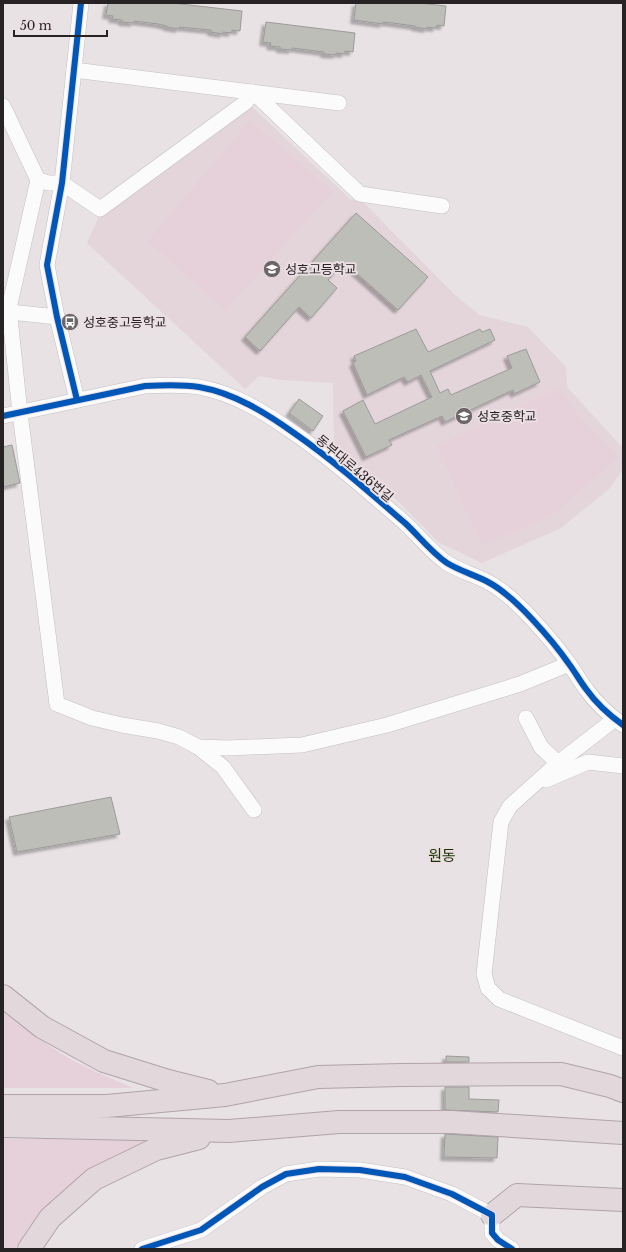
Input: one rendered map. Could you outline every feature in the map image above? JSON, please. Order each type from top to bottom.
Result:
[{"type":"highway","points":[[3,996],[42,1027],[104,1061],[168,1081],[225,1095]]},
{"type":"highway","points":[[3,1106],[107,1106],[225,1095],[318,1077],[561,1074],[610,1086],[623,1091]]},
{"type":"highway","points":[[3,1126],[229,1131],[339,1122],[452,1122],[623,1133]]},
{"type":"highway","points":[[29,1249],[50,1218],[94,1178],[156,1149],[229,1131]]},
{"type":"highway","points":[[492,1215],[517,1195],[623,1200]]},
{"type":"street","points":[[77,400],[57,317],[47,264],[62,183],[81,3]]},
{"type":"street","points":[[74,70],[339,103]]},
{"type":"street","points":[[38,180],[49,184],[62,183],[100,209],[246,102],[253,92]]},
{"type":"street","points":[[253,92],[360,194],[442,206]]},
{"type":"street","points":[[3,106],[38,180],[8,303],[56,704],[92,718],[158,731],[179,737],[198,747],[222,766],[254,810]]},
{"type":"street","points":[[8,303],[57,317]]},
{"type":"street","name":"동부대로436번길","points":[[3,416],[144,386],[183,385],[201,387],[242,401],[277,421],[316,448],[394,514],[436,554],[448,563],[488,582],[503,591],[532,619],[569,664],[599,705],[619,722]]},
{"type":"street","points":[[198,747],[228,748],[302,745],[387,725],[520,684],[569,664]]},
{"type":"street","points":[[526,718],[541,746],[558,763]]},
{"type":"street","points":[[619,722],[558,763],[510,806],[501,822],[484,974],[488,988],[499,999],[623,1048]]},
{"type":"street","points":[[534,784],[588,762],[623,766]]},
{"type":"street","points":[[142,1249],[200,1230],[262,1187],[286,1174],[319,1169],[360,1170],[405,1177],[452,1194],[492,1215],[492,1232],[498,1240],[512,1249]]},
{"type":"shaded area","points":[[249,104],[350,199],[362,201],[454,294],[479,315],[528,327],[566,367],[567,387],[623,448],[623,469],[610,488],[561,528],[482,563],[438,542],[398,501],[334,446],[333,383],[282,380],[259,376],[245,389],[87,243],[100,214]]},
{"type":"shaded area","points":[[250,121],[333,191],[225,310],[148,241]]},
{"type":"shaded area","points":[[559,388],[581,420],[619,457],[551,516],[482,545],[437,446]]},
{"type":"shaded area","points":[[3,1010],[31,1033],[60,1053],[133,1088],[3,1088]]},
{"type":"shaded area","points":[[3,1139],[135,1139],[146,1141],[77,1179],[28,1228],[15,1249],[3,1249]]},
{"type":"building","points":[[108,3],[172,3],[242,11],[240,31],[232,30],[232,33],[223,32],[223,34],[211,32],[211,30],[179,27],[179,29],[158,24],[134,21],[134,23],[122,22],[122,20],[112,19],[113,16],[106,15]]},
{"type":"building","points":[[356,3],[419,3],[446,6],[444,26],[437,25],[436,28],[427,27],[427,29],[393,23],[383,22],[383,24],[354,20]]},
{"type":"building","points":[[266,22],[355,33],[353,52],[345,51],[345,54],[336,53],[336,55],[292,48],[292,50],[280,49],[280,47],[270,46],[271,43],[263,42]]},
{"type":"building","points":[[356,213],[428,277],[398,310],[344,262],[328,280],[337,288],[311,318],[299,307],[260,351],[245,337]]},
{"type":"building","points":[[416,329],[428,352],[480,329],[482,332],[490,329],[495,340],[430,371],[440,393],[448,389],[451,395],[512,368],[507,356],[526,349],[540,382],[514,394],[513,390],[445,422],[442,416],[389,440],[392,445],[366,457],[343,411],[363,400],[375,424],[432,397],[421,375],[408,382],[404,377],[367,395],[353,363],[356,361],[354,356]]},
{"type":"building","points":[[299,399],[323,416],[313,431],[289,413]]},
{"type":"building","points":[[12,445],[20,483],[3,487],[3,447]]},
{"type":"building","points":[[111,797],[120,834],[17,852],[9,817]]},
{"type":"building","points":[[446,1056],[469,1057],[469,1062],[446,1062]]},
{"type":"building","points":[[445,1087],[469,1087],[469,1099],[499,1100],[498,1112],[445,1110]]},
{"type":"building","points":[[445,1134],[498,1137],[497,1158],[444,1157]]},
{"type":"cycle path","points":[[77,400],[57,317],[47,265],[62,183],[81,3]]},
{"type":"cycle path","points":[[3,416],[145,386],[158,385],[199,387],[237,399],[261,411],[337,465],[405,523],[441,559],[488,582],[512,599],[565,658],[594,699],[623,725]]},
{"type":"cycle path","points":[[142,1249],[201,1230],[262,1187],[286,1174],[319,1169],[360,1170],[405,1177],[452,1194],[492,1215],[492,1233],[498,1240],[512,1249]]},
{"type":"place","name":"성호고등학교","points":[[272,269]]},
{"type":"place","name":"성호중고등학교","points":[[70,322]]},
{"type":"place","name":"성호중학교","points":[[464,416]]},
{"type":"district","name":"원동","points":[[442,856]]}]
